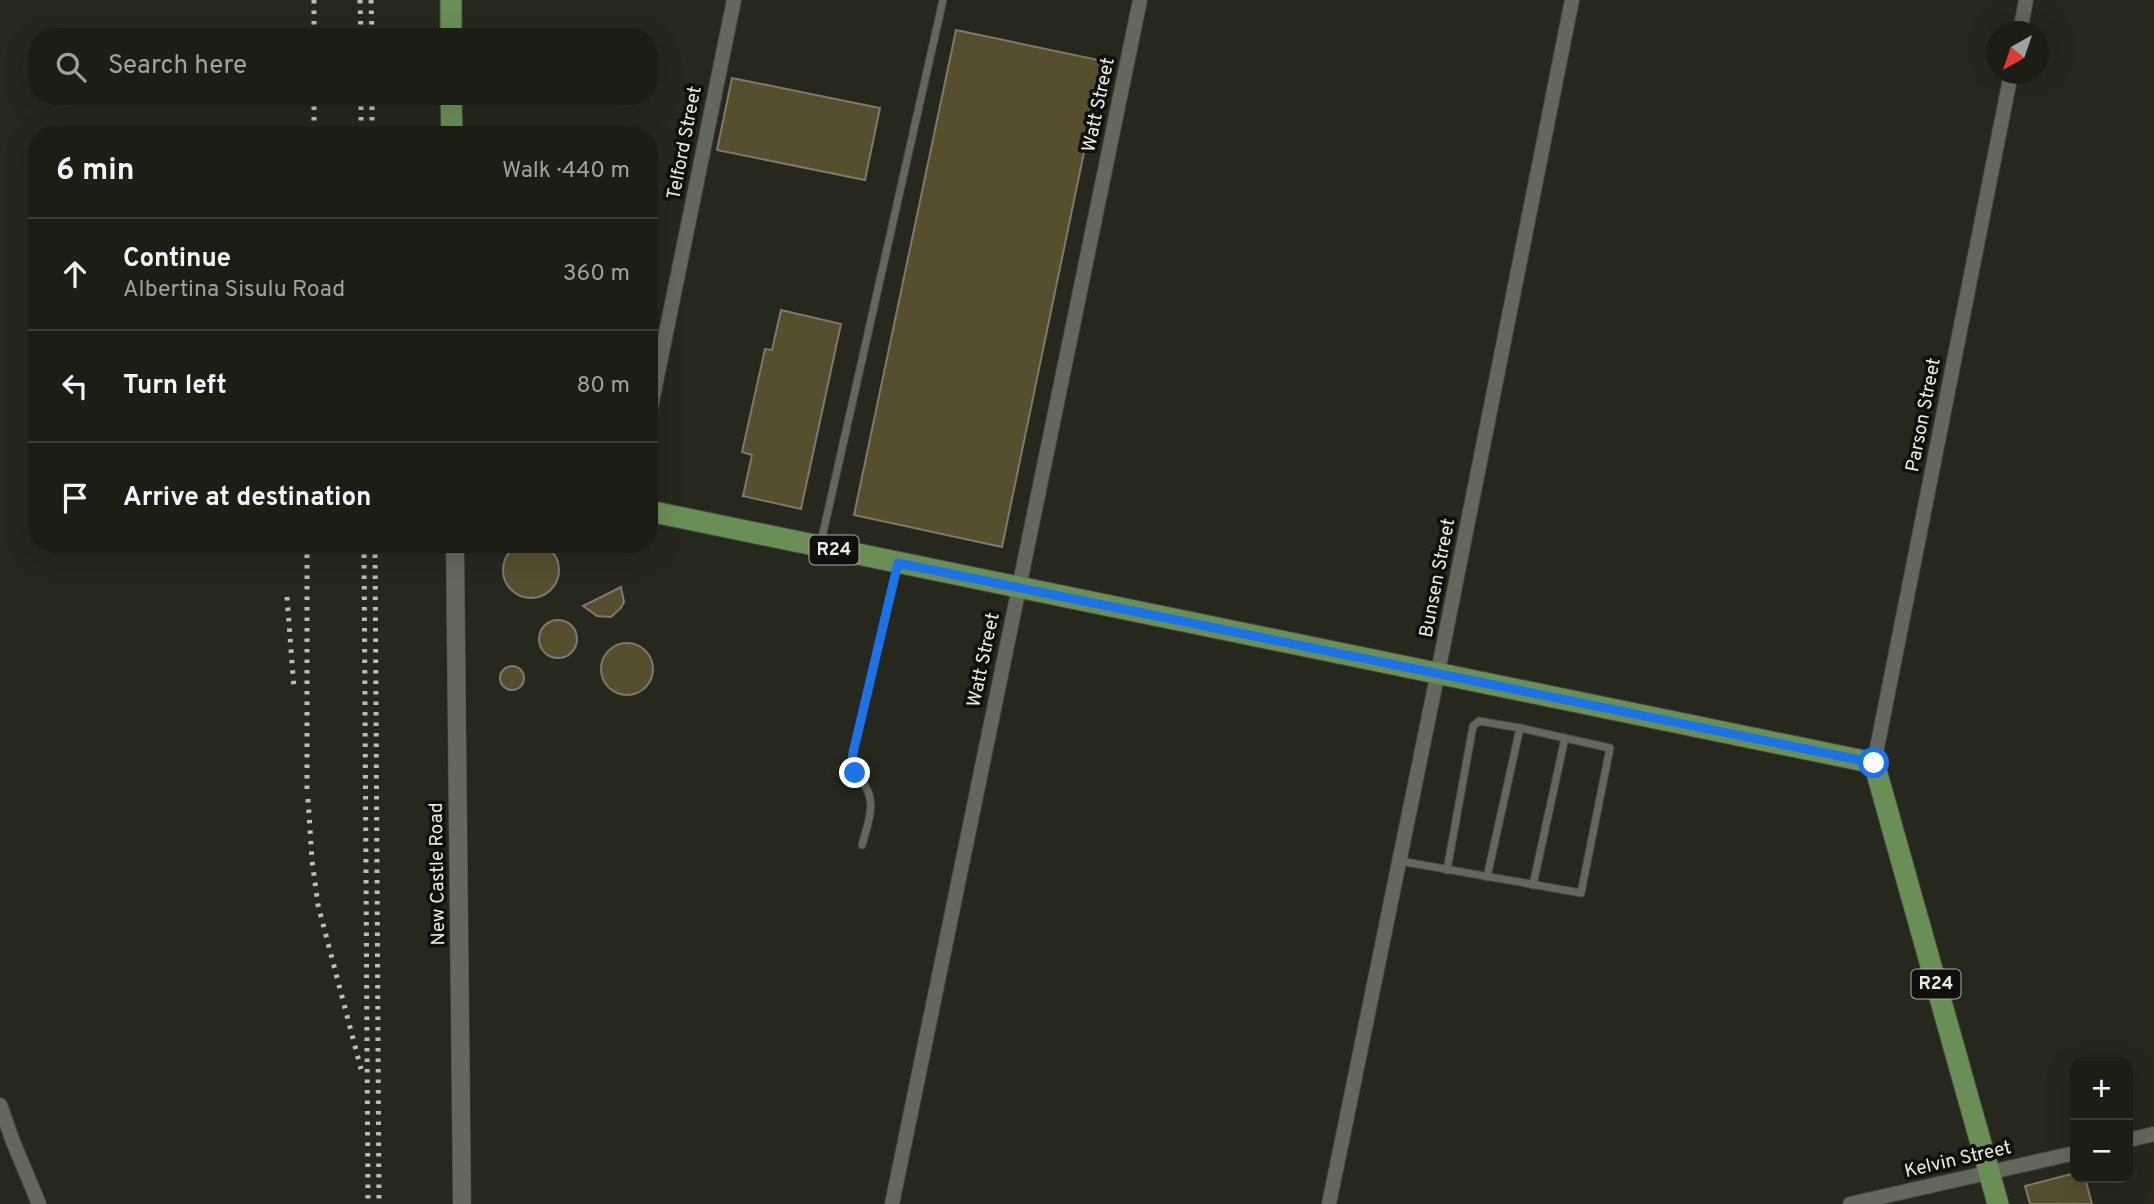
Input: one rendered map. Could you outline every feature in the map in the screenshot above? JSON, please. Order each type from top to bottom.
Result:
[{"type":"main road","points":[[451,0],[451,28]]},
{"type":"main road","points":[[452,105],[452,126]]},
{"type":"main road","name":"R24","points":[[658,513],[1874,763],[1998,1204]]},
{"type":"street","name":"Telford Street","points":[[658,372],[734,0]]},
{"type":"street","name":"Watt Street","points":[[892,1204],[1140,0]]},
{"type":"street","name":"Bunsen Street","points":[[1329,1204],[1572,0]]},
{"type":"street","points":[[2022,21],[2026,0]]},
{"type":"street","name":"Parson Street","points":[[1874,763],[2009,84]]},
{"type":"street","name":"New Castle Road","points":[[455,553],[462,1204]]},
{"type":"street","points":[[0,1105],[39,1204]]},
{"type":"street","points":[[2133,1139],[2154,1134]]},
{"type":"street","name":"Kelvin Street","points":[[1850,1204],[2070,1154]]},
{"type":"lane","points":[[820,547],[943,0]]},
{"type":"lane","points":[[862,845],[870,805],[869,794],[852,764],[853,753],[898,563]]},
{"type":"lane","points":[[1399,861],[1447,870],[1581,893],[1610,748],[1479,721],[1473,726],[1447,870]]},
{"type":"lane","points":[[1487,877],[1520,728]]},
{"type":"lane","points":[[1533,885],[1565,738]]},
{"type":"building","points":[[956,30],[1103,61],[1002,547],[854,515]]},
{"type":"building","points":[[732,78],[880,108],[865,180],[717,150]]},
{"type":"building","points":[[781,310],[841,324],[801,509],[743,496],[752,455],[742,452],[765,349],[772,350]]},
{"type":"building","points":[[509,553],[553,553],[559,565],[559,575],[554,586],[536,598],[526,598],[515,593],[503,575],[503,565]]},
{"type":"building","points":[[621,587],[624,602],[611,617],[597,616],[583,606]]},
{"type":"building","points":[[558,620],[571,626],[577,639],[571,652],[558,658],[545,652],[539,639],[545,626]]},
{"type":"building","points":[[627,643],[637,645],[645,651],[651,659],[651,679],[645,687],[637,693],[627,695],[617,693],[609,687],[603,679],[601,669],[603,659],[609,651],[617,645]]},
{"type":"building","points":[[512,666],[521,669],[524,678],[521,687],[512,690],[503,687],[500,678],[503,669]]},
{"type":"building","points":[[2070,1174],[2070,1183],[2086,1183],[2092,1204],[2030,1204],[2025,1186]]},
{"type":"railway","points":[[314,0],[314,28]]},
{"type":"railway","points":[[360,0],[361,28]]},
{"type":"railway","points":[[371,0],[372,28]]},
{"type":"railway","points":[[314,105],[314,126]]},
{"type":"railway","points":[[361,105],[361,126]]},
{"type":"railway","points":[[372,105],[372,126]]},
{"type":"railway","points":[[307,553],[307,790]]},
{"type":"railway","points":[[364,553],[368,1204]]},
{"type":"railway","points":[[375,553],[379,1204]]},
{"type":"railway","points":[[287,597],[294,689]]},
{"type":"railway","points":[[308,799],[318,905],[361,1069]]},
{"type":"route","points":[[855,773],[853,753],[898,563],[1874,763]]}]
